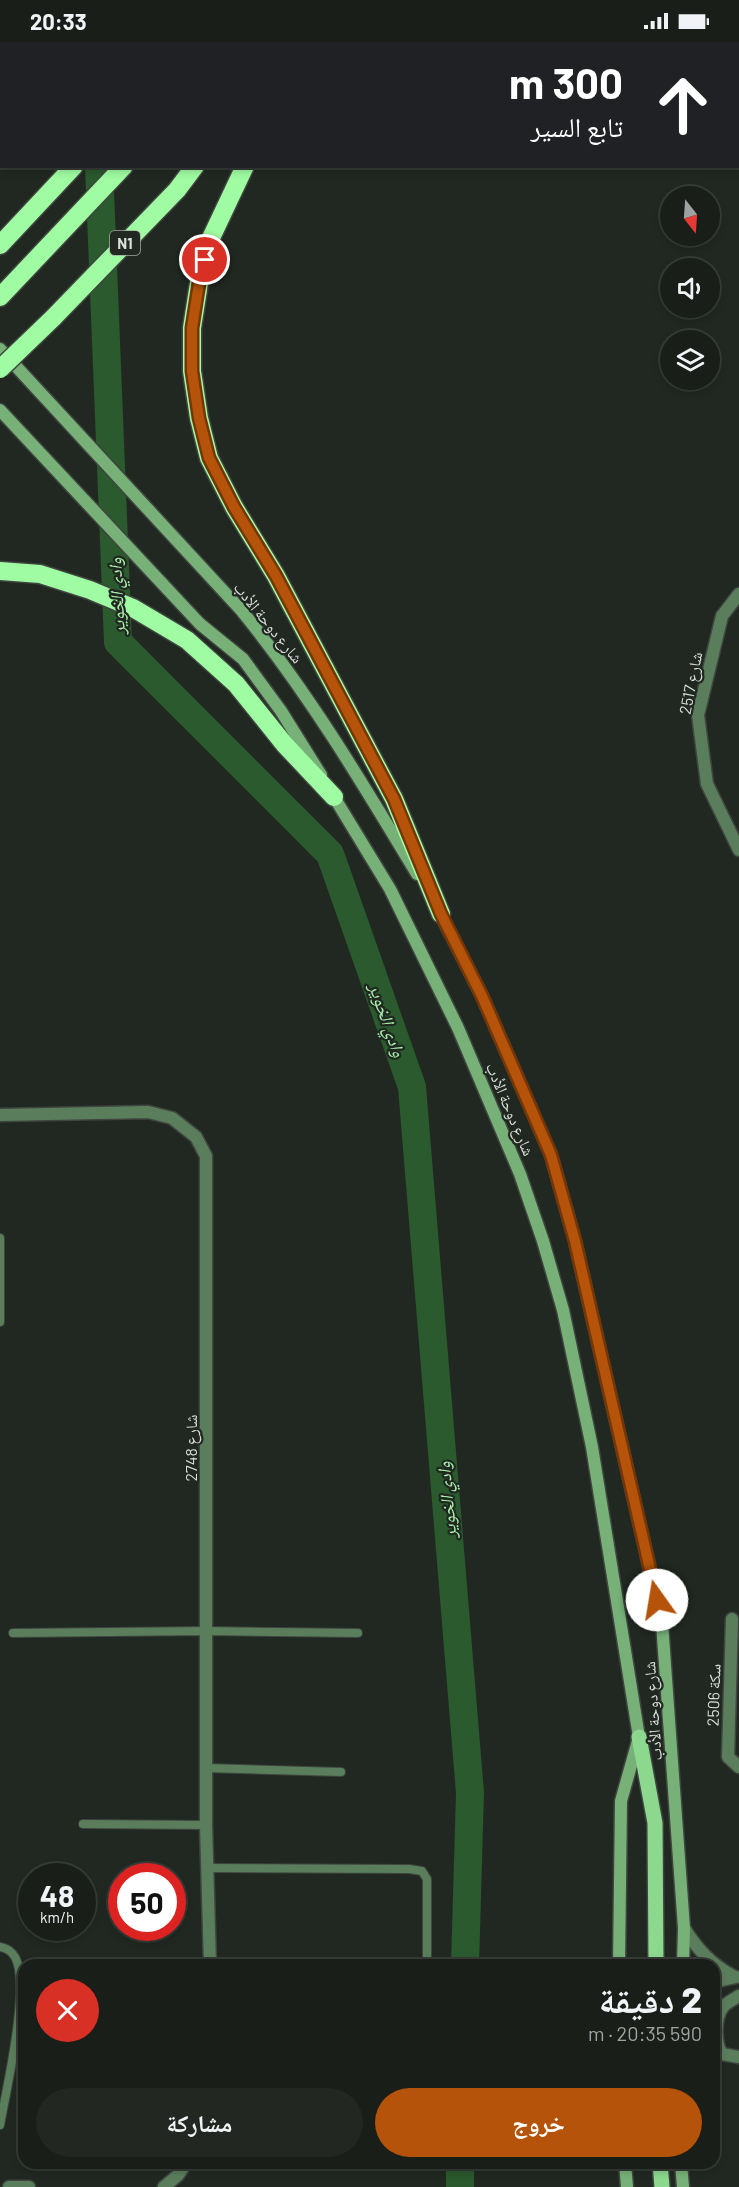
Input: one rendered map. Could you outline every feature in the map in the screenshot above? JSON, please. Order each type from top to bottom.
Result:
[{"type":"highway","points":[[0,245],[72,168]]},
{"type":"highway","points":[[0,297],[122,168]]},
{"type":"highway","name":"N1","points":[[0,369],[53,318],[177,190],[194,168]]},
{"type":"highway","points":[[244,168],[211,238],[199,283],[192,328],[192,371],[199,418],[209,458],[234,507],[281,585],[394,799],[441,914]]},
{"type":"highway","points":[[0,571],[40,574],[90,590],[133,608],[187,640],[211,659],[236,684],[285,745],[334,796]]},
{"type":"main road","name":"شارع دوحة الأدب","points":[[0,349],[241,610],[277,653],[367,790],[441,914],[482,996],[551,1155],[575,1241],[662,1623],[684,1928],[683,1959]]},
{"type":"main road","name":"شارع دوحة الأدب","points":[[0,410],[200,624],[243,659],[280,711],[390,889],[458,1028],[520,1174],[563,1310],[592,1447],[639,1737],[621,1801],[619,1959]]},
{"type":"main road","points":[[639,1737],[655,1823],[656,1959]]},
{"type":"main road","points":[[626,2169],[627,2187]]},
{"type":"main road","points":[[660,2169],[662,2187]]},
{"type":"main road","points":[[682,2169],[683,2187]]},
{"type":"street","name":"2517 شارع","points":[[739,594],[722,616],[698,715],[707,784],[739,850]]},
{"type":"street","name":"شارع 2748","points":[[0,1115],[148,1112],[172,1118],[196,1137],[206,1156],[206,1825],[210,1959]]},
{"type":"street","name":"سكة 2506","points":[[732,1619],[728,1757],[739,1767]]},
{"type":"street","points":[[684,1928],[707,1959]]},
{"type":"street","points":[[720,1969],[736,1977]]},
{"type":"street","points":[[720,1981],[736,1977]]},
{"type":"street","points":[[720,2014],[723,2007],[739,1996]]},
{"type":"street","points":[[720,2052],[722,2054],[739,2057]]},
{"type":"street","points":[[164,2187],[182,2169]]},
{"type":"street","points":[[9,2187],[29,2187]]},
{"type":"lane","points":[[0,1238],[0,1322]]},
{"type":"lane","points":[[12,1633],[206,1631],[358,1633]]},
{"type":"lane","points":[[206,1768],[341,1772]]},
{"type":"lane","points":[[83,1824],[206,1825]]},
{"type":"lane","points":[[208,1869],[409,1869],[423,1871],[427,1878],[427,1959]]},
{"type":"lane","points":[[0,1947],[6,1948],[15,1958],[18,1977]]},
{"type":"lane","points":[[0,2125],[18,2020]]},
{"type":"waterway","name":"وادي الخوير","points":[[99,168],[118,642],[330,854],[412,1087],[470,1793],[465,1959]]},
{"type":"waterway","name":"وادي الخوير","points":[[460,2169],[460,2187]]},
{"type":"route","points":[[205,260],[192,328],[192,371],[199,418],[209,458],[234,507],[276,576],[333,681],[394,799],[441,914],[482,996],[551,1155],[575,1241],[601,1350],[657,1600]]}]
